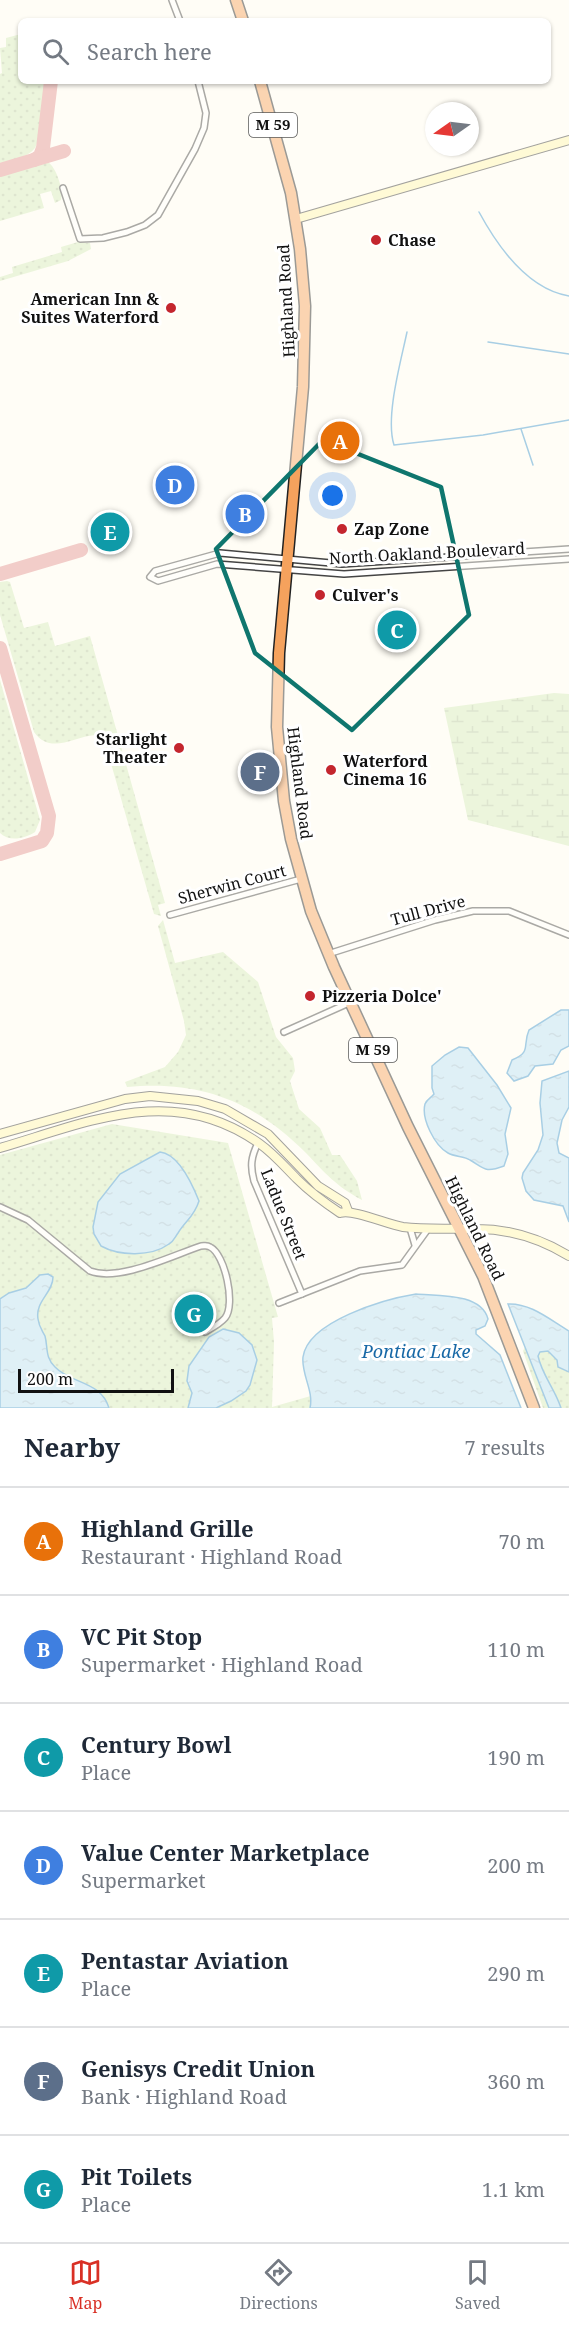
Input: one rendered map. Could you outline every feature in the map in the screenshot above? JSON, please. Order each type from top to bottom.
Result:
[{"type":"highway","points":[[236,0],[242,18]]},
{"type":"highway","name":"Highland Road","points":[[261,84],[284,162],[296,219],[305,306],[305,357],[279,653],[278,727],[284,801],[301,879],[328,954],[408,1127],[484,1281],[534,1408]]},
{"type":"main road","points":[[296,219],[569,140]]},
{"type":"main road","points":[[0,1134],[125,1099],[150,1096],[198,1101],[225,1109],[268,1134],[318,1186],[345,1203],[348,1211]]},
{"type":"main road","points":[[0,1148],[122,1113],[145,1110],[188,1114],[209,1119],[258,1143],[321,1200],[340,1213],[348,1211],[387,1224],[410,1228],[489,1229],[513,1233],[538,1240],[569,1256]]},
{"type":"main road","points":[[258,1143],[260,1137],[267,1139],[300,1167]]},
{"type":"main road","points":[[279,1161],[311,1187],[316,1189],[318,1186]]},
{"type":"street","points":[[172,0],[179,18]]},
{"type":"street","points":[[63,188],[80,238],[103,238],[127,232],[152,221],[171,194],[201,138],[206,113],[199,84]]},
{"type":"street","name":"North Oakland Boulevard","points":[[569,549],[347,563],[213,554],[155,570],[150,577],[158,581],[217,564],[344,574],[569,559]]},
{"type":"street","name":"Sherwin Court","points":[[170,915],[301,879]]},
{"type":"street","name":"Tull Drive","points":[[328,954],[435,920],[473,911],[509,912],[569,935]]},
{"type":"street","points":[[284,1032],[351,1002]]},
{"type":"street","name":"Ladue Street","points":[[258,1143],[250,1168],[302,1294]]},
{"type":"street","points":[[0,1207],[28,1220],[90,1271],[98,1274],[126,1271],[201,1246],[208,1246],[217,1253],[220,1260],[231,1303],[225,1318],[205,1332]]},
{"type":"street","points":[[410,1228],[415,1245]]},
{"type":"street","points":[[279,1303],[360,1271],[402,1265],[428,1229]]},
{"type":"highlighted area","points":[[323,440],[441,487],[469,615],[352,730],[255,653],[216,549]]},
{"type":"green space","points":[[18,35],[18,84],[46,84],[41,126],[35,148],[19,158],[0,163],[0,74],[2,73],[0,48],[6,47],[6,38]]},
{"type":"green space","points":[[48,162],[59,179],[61,200],[55,203],[51,191],[40,194],[44,208],[0,221],[0,176]]},
{"type":"green space","points":[[78,242],[90,243],[91,249],[68,261],[0,281],[0,277],[13,273],[12,267],[62,252],[61,247]]},
{"type":"green space","points":[[0,582],[10,582],[24,628],[48,622],[55,646],[90,636],[165,903],[158,905],[161,916],[154,914],[104,739],[95,735],[55,744],[40,739],[34,732],[0,615]]},
{"type":"green space","points":[[0,680],[40,820],[35,832],[17,838],[8,838],[0,833]]},
{"type":"green space","points":[[554,693],[569,694],[569,846],[468,820],[444,708]]},
{"type":"green space","points":[[163,920],[175,963],[223,952],[258,982],[276,1037],[293,1058],[295,1071],[290,1081],[299,1109],[320,1128],[332,1155],[340,1155],[357,1181],[362,1200],[332,1179],[286,1135],[246,1107],[202,1091],[178,1087],[127,1087],[125,1082],[165,1067],[178,1052],[186,1035],[158,926]]},
{"type":"green space","points":[[112,1124],[228,1143],[278,1317],[272,1318],[274,1342],[272,1407],[360,1382],[367,1408],[0,1408],[0,1155]]},
{"type":"green space","points":[[527,1343],[548,1351],[551,1355],[569,1350],[569,1408],[543,1408],[523,1351]]},
{"type":"water","points":[[561,1010],[569,1010],[569,1046],[561,1050],[553,1064],[535,1066],[528,1076],[514,1081],[507,1073],[512,1060],[524,1051],[529,1030]]},
{"type":"water","points":[[459,1047],[468,1048],[497,1085],[511,1108],[505,1134],[508,1154],[504,1166],[486,1169],[468,1159],[448,1153],[443,1150],[430,1132],[424,1110],[425,1104],[434,1094],[432,1066]]},
{"type":"water","points":[[569,1071],[569,1107],[562,1120],[557,1143],[559,1153],[569,1158],[569,1222],[563,1206],[534,1200],[526,1191],[522,1178],[538,1150],[543,1135],[540,1103],[542,1081]]},
{"type":"water","points":[[160,1152],[173,1158],[189,1179],[199,1201],[195,1211],[172,1242],[162,1248],[135,1254],[117,1252],[101,1246],[93,1227],[98,1202],[120,1174]]},
{"type":"water","points":[[48,1274],[53,1277],[52,1283],[39,1307],[38,1322],[45,1336],[50,1360],[62,1373],[93,1388],[105,1399],[109,1408],[0,1408],[0,1299],[9,1293],[26,1288],[40,1275]]},
{"type":"water","name":"Pontiac Lake","points":[[416,1294],[458,1297],[477,1304],[484,1311],[488,1319],[485,1326],[476,1330],[476,1334],[500,1355],[521,1408],[310,1408],[311,1402],[303,1357],[308,1344],[318,1333],[350,1314],[386,1301]]},
{"type":"water","points":[[508,1304],[532,1309],[569,1331],[569,1372],[558,1367],[557,1360],[548,1351],[540,1352],[538,1356],[561,1408],[549,1408]]},
{"type":"water","points":[[223,1329],[239,1333],[252,1345],[257,1360],[250,1385],[246,1391],[216,1408],[188,1408],[192,1393],[187,1381],[189,1366],[209,1337]]},
{"type":"waterway","points":[[479,212],[495,239],[527,276],[554,292],[569,296]]},
{"type":"waterway","points":[[407,332],[391,420],[394,445],[483,435],[569,420]]},
{"type":"waterway","points":[[488,342],[569,354]]},
{"type":"waterway","points":[[521,429],[533,465]]},
{"type":"taxiway","points":[[34,160],[40,156],[43,148],[51,84]]},
{"type":"taxiway","points":[[0,170],[64,151]]},
{"type":"taxiway","points":[[0,574],[81,550]]},
{"type":"taxiway","points":[[0,648],[49,816],[47,833],[42,841],[0,854]]},
{"type":"place","name":"Chase","points":[[376,240]]},
{"type":"place","name":"American Inn & Suites Waterford","points":[[171,308]]},
{"type":"place","name":"Highland Grille","points":[[340,441]]},
{"type":"place","name":"Value Center Marketplace","points":[[175,485]]},
{"type":"place","name":"VC Pit Stop","points":[[245,514]]},
{"type":"place","name":"Zap Zone","points":[[342,529]]},
{"type":"place","name":"Pentastar Aviation","points":[[110,532]]},
{"type":"place","name":"Culver's","points":[[320,595]]},
{"type":"place","name":"Century Bowl","points":[[397,630]]},
{"type":"place","name":"Starlight Theater","points":[[179,748]]},
{"type":"place","name":"Waterford Cinema 16","points":[[331,770]]},
{"type":"place","name":"Genisys Credit Union","points":[[260,772]]},
{"type":"place","name":"Pizzeria Dolce'","points":[[310,996]]},
{"type":"place","name":"Pit Toilets","points":[[194,1314]]}]
